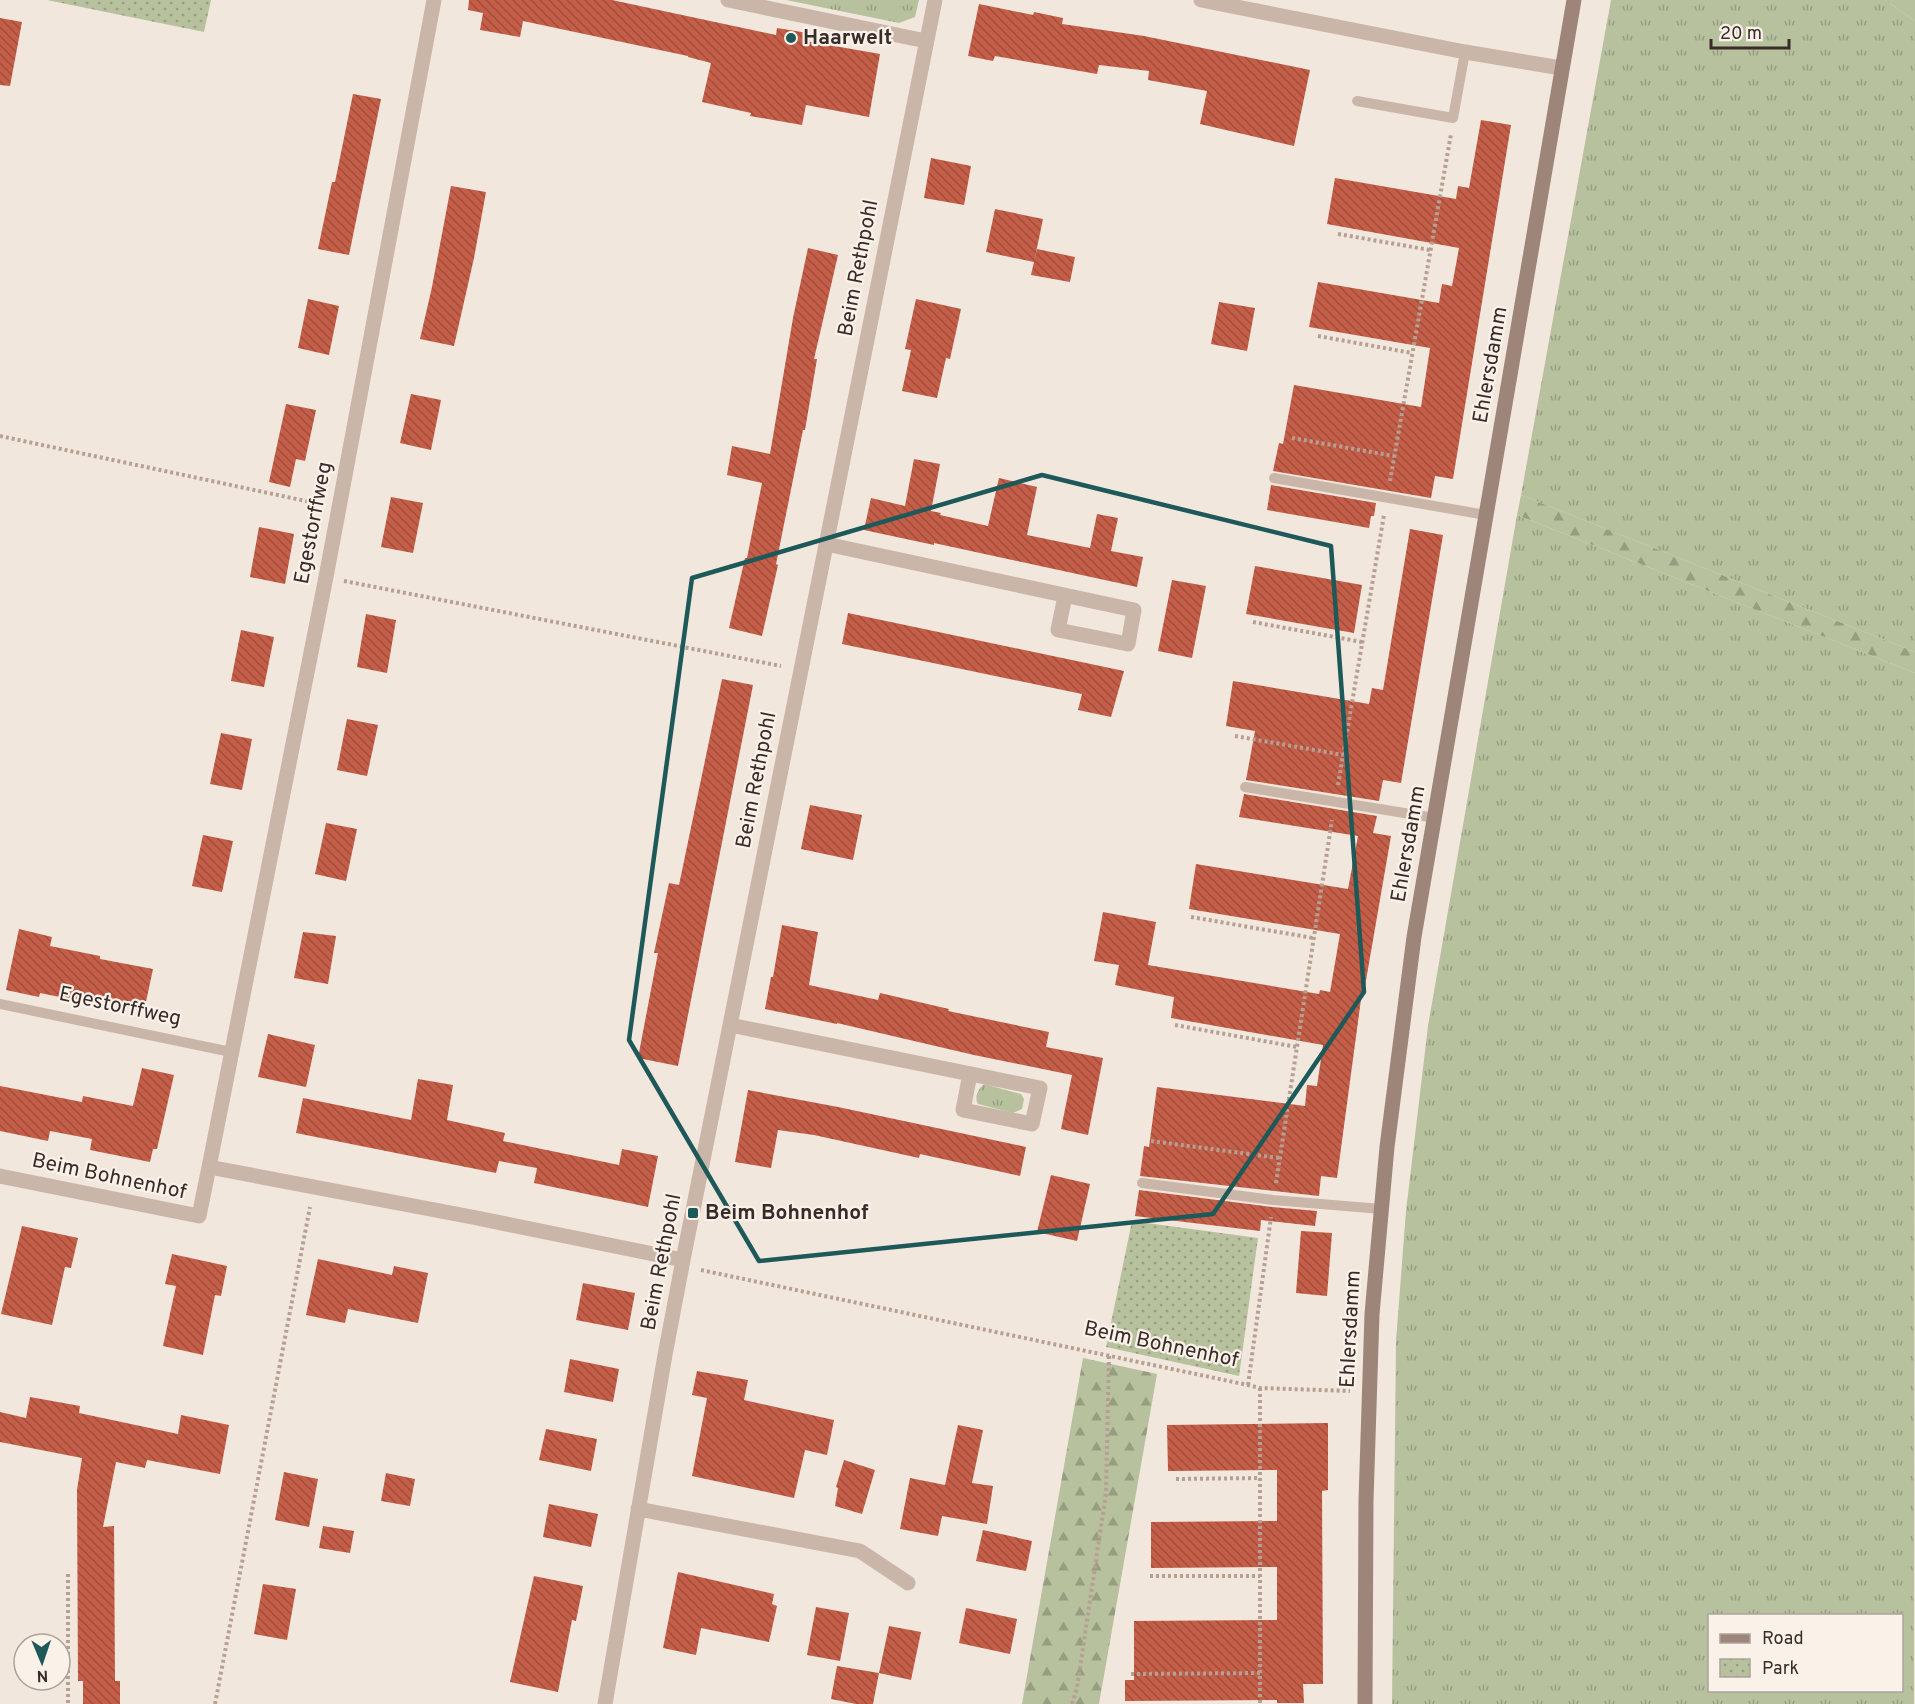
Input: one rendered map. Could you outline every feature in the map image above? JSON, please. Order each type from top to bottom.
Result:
[{"type":"street","name":"Egestorffweg","points":[[209,1167],[326,577],[434,0]]},
{"type":"street","points":[[728,0],[926,41]]},
{"type":"street","name":"Beim Rethpohl","points":[[605,1704],[683,1260],[936,0]]},
{"type":"street","name":"Ehlersdamm","points":[[1365,1704],[1366,1500],[1372,1314],[1387,1147],[1414,937],[1574,0]]},
{"type":"street","points":[[1211,1],[1465,52],[1561,68]]},
{"type":"street","points":[[826,544],[1134,609],[1128,644],[1058,630],[1065,596]]},
{"type":"street","points":[[730,1025],[1040,1088],[1032,1124],[963,1110],[970,1074]]},
{"type":"street","name":"Beim Bohnenhof","points":[[0,1176],[199,1216],[209,1167],[683,1260]]},
{"type":"street","points":[[638,1509],[860,1551],[908,1583]]},
{"type":"lane","points":[[1356,101],[1453,118],[1465,52]]},
{"type":"lane","points":[[1274,478],[1486,515]]},
{"type":"lane","points":[[1245,787],[1435,818]]},
{"type":"lane","name":"Egestorffweg","points":[[0,1004],[231,1052]]},
{"type":"lane","points":[[1142,1183],[1273,1200],[1381,1209]]},
{"type":"path","points":[[1248,1386],[1279,1158],[1313,938],[1453,118]]},
{"type":"path","points":[[1338,234],[1430,250]]},
{"type":"path","points":[[1318,336],[1412,353]]},
{"type":"path","points":[[0,436],[339,508]]},
{"type":"path","points":[[1292,438],[1394,456]]},
{"type":"path","points":[[326,577],[785,667],[802,665]]},
{"type":"path","points":[[1253,622],[1362,642]]},
{"type":"path","points":[[1235,736],[1343,755]]},
{"type":"path","points":[[1191,917],[1313,938]]},
{"type":"path","points":[[1175,1025],[1296,1047]]},
{"type":"path","points":[[1151,1141],[1279,1158]]},
{"type":"path","points":[[214,1704],[314,1186]]},
{"type":"path","name":"Beim Bohnenhof","points":[[683,1260],[702,1271],[1248,1386],[1369,1392]]},
{"type":"path","points":[[1072,1704],[1077,1688],[1106,1493],[1109,1355]]},
{"type":"path","points":[[1260,1388],[1260,1704]]},
{"type":"path","points":[[1176,1479],[1260,1478]]},
{"type":"path","points":[[68,1574],[68,1704]]},
{"type":"path","points":[[1150,1576],[1260,1576]]},
{"type":"path","points":[[1131,1674],[1260,1673]]},
{"type":"highlighted area","points":[[1042,475],[1331,546],[1364,992],[1213,1214],[759,1261],[629,1040],[692,578]]},
{"type":"green space","points":[[47,0],[211,0],[204,32]]},
{"type":"green space","points":[[786,0],[919,0],[915,17],[899,23]]},
{"type":"green space","points":[[1611,0],[1885,0],[1915,21],[1915,652],[1521,495]]},
{"type":"green space","points":[[1885,0],[1915,0],[1915,21]]},
{"type":"green space","points":[[1521,495],[1915,652],[1915,673],[1517,515]]},
{"type":"green space","points":[[1517,515],[1915,673],[1914,1704],[1392,1704],[1396,1341],[1406,1211],[1428,1026]]},
{"type":"green space","points":[[984,1084],[1021,1094],[1024,1099],[1022,1109],[1013,1113],[978,1104],[977,1093]]},
{"type":"green space","points":[[1132,1221],[1258,1238],[1239,1376],[1106,1347]]},
{"type":"green space","points":[[1083,1358],[1157,1374],[1099,1704],[1022,1704]]},
{"type":"building","points":[[469,0],[612,0],[776,35],[777,28],[808,33],[806,41],[880,54],[869,117],[806,105],[802,125],[750,116],[751,113],[702,102],[711,63],[688,56],[523,21],[520,37],[480,30],[483,13],[468,10]]},
{"type":"building","points":[[979,4],[1033,15],[1034,12],[1063,18],[1062,24],[1144,36],[1310,70],[1294,146],[1200,124],[1207,91],[1148,80],[1149,71],[1099,65],[1097,74],[995,56],[993,61],[968,56]]},
{"type":"building","points":[[0,18],[22,22],[10,86],[0,85]]},
{"type":"building","points":[[353,94],[381,99],[349,255],[318,249],[332,182],[335,182]]},
{"type":"building","points":[[1481,120],[1511,125],[1453,479],[1435,476],[1431,498],[1273,471],[1279,443],[1283,444],[1294,385],[1421,407],[1430,348],[1309,327],[1318,282],[1439,303],[1442,284],[1452,286],[1459,248],[1327,224],[1335,178],[1456,199],[1458,186],[1469,188]]},
{"type":"building","points":[[931,158],[971,166],[964,205],[924,198]]},
{"type":"building","points":[[451,186],[486,192],[454,346],[420,339]]},
{"type":"building","points":[[995,209],[1043,219],[1034,262],[986,252]]},
{"type":"building","points":[[808,248],[838,255],[814,359],[817,359],[805,430],[803,430],[776,564],[778,565],[762,636],[729,628],[745,558],[747,558],[762,483],[727,475],[732,446],[770,454],[793,318]]},
{"type":"building","points":[[1037,249],[1075,257],[1070,282],[1031,275]]},
{"type":"building","points":[[308,299],[339,306],[329,355],[298,348]]},
{"type":"building","points":[[916,299],[961,309],[950,359],[946,358],[937,398],[902,391],[911,350],[905,349]]},
{"type":"building","points":[[1219,302],[1255,308],[1247,351],[1211,344]]},
{"type":"building","points":[[411,394],[441,400],[431,450],[400,443]]},
{"type":"building","points":[[286,404],[316,410],[305,461],[296,459],[290,487],[269,482]]},
{"type":"building","points":[[914,459],[940,464],[931,511],[941,513],[940,515],[988,526],[999,478],[1037,487],[1027,535],[1090,548],[1097,514],[1118,518],[1111,551],[1143,557],[1137,587],[864,530],[871,498],[905,506]]},
{"type":"building","points":[[1271,485],[1376,503],[1374,516],[1371,516],[1369,528],[1267,510]]},
{"type":"building","points":[[391,497],[423,503],[413,553],[381,547]]},
{"type":"building","points":[[259,527],[294,534],[285,584],[250,577]]},
{"type":"building","points":[[1410,529],[1443,535],[1401,783],[1383,780],[1379,801],[1246,780],[1255,731],[1226,726],[1233,681],[1369,704],[1372,688],[1383,690]]},
{"type":"building","points":[[1255,566],[1362,585],[1354,633],[1246,614]]},
{"type":"building","points":[[1172,580],[1206,586],[1192,658],[1158,651]]},
{"type":"building","points":[[848,613],[1124,671],[1111,717],[1078,710],[1082,694],[842,644]]},
{"type":"building","points":[[366,614],[396,620],[387,673],[357,667]]},
{"type":"building","points":[[241,630],[274,637],[264,687],[231,681]]},
{"type":"building","points":[[722,679],[753,685],[678,1066],[638,1058],[658,953],[654,953],[669,883],[679,885]]},
{"type":"building","points":[[347,719],[378,725],[367,776],[337,770]]},
{"type":"building","points":[[221,733],[252,739],[242,790],[210,784]]},
{"type":"building","points":[[1244,794],[1377,816],[1373,833],[1391,836],[1364,992],[1362,992],[1337,1178],[1321,1176],[1319,1196],[1140,1176],[1144,1146],[1149,1147],[1157,1087],[1305,1106],[1307,1085],[1317,1086],[1323,1045],[1171,1018],[1174,997],[1115,985],[1119,965],[1094,961],[1103,912],[1156,922],[1148,965],[1319,994],[1320,990],[1330,992],[1340,934],[1189,909],[1196,864],[1348,889],[1358,836],[1239,817]]},
{"type":"building","points":[[810,805],[862,815],[853,860],[801,849]]},
{"type":"building","points":[[326,823],[357,829],[346,881],[315,874]]},
{"type":"building","points":[[203,835],[233,841],[222,892],[192,886]]},
{"type":"building","points":[[782,925],[818,932],[809,985],[878,1000],[880,993],[949,1009],[948,1011],[1049,1032],[1046,1047],[1103,1058],[1088,1135],[1061,1129],[1072,1075],[765,1009]]},
{"type":"building","points":[[19,929],[52,937],[50,946],[153,969],[144,1011],[90,999],[89,1003],[40,993],[39,997],[6,990]]},
{"type":"building","points":[[303,932],[336,936],[328,984],[294,978]]},
{"type":"building","points":[[268,1034],[315,1045],[306,1087],[258,1077]]},
{"type":"building","points":[[142,1068],[174,1075],[157,1149],[153,1149],[150,1162],[90,1150],[92,1139],[50,1131],[48,1141],[0,1131],[0,1086],[82,1102],[83,1096],[133,1106]]},
{"type":"building","points":[[418,1079],[453,1085],[447,1120],[505,1133],[503,1141],[619,1165],[622,1149],[658,1156],[648,1207],[534,1183],[537,1168],[499,1161],[496,1173],[296,1133],[303,1098],[411,1120]]},
{"type":"building","points":[[748,1090],[1026,1147],[1020,1176],[920,1154],[919,1158],[814,1135],[778,1130],[771,1168],[735,1162]]},
{"type":"building","points":[[1051,1175],[1090,1184],[1077,1241],[1037,1232]]},
{"type":"building","points":[[1139,1190],[1317,1211],[1315,1226],[1261,1220],[1260,1231],[1135,1216]]},
{"type":"building","points":[[22,1226],[78,1238],[71,1268],[65,1267],[52,1325],[1,1314]]},
{"type":"building","points":[[1301,1231],[1332,1233],[1327,1296],[1296,1293]]},
{"type":"building","points":[[172,1254],[227,1266],[221,1296],[215,1295],[203,1355],[163,1346],[176,1286],[165,1284]]},
{"type":"building","points":[[318,1259],[392,1275],[394,1266],[428,1273],[418,1323],[348,1309],[345,1323],[306,1315]]},
{"type":"building","points":[[583,1283],[635,1293],[628,1330],[576,1320]]},
{"type":"building","points":[[570,1359],[619,1369],[613,1402],[564,1392]]},
{"type":"building","points":[[697,1371],[748,1380],[744,1400],[834,1420],[827,1455],[805,1450],[794,1498],[692,1476],[707,1398],[692,1395]]},
{"type":"building","points":[[30,1397],[80,1406],[79,1413],[178,1434],[181,1415],[229,1425],[220,1474],[147,1460],[145,1468],[116,1462],[103,1527],[114,1526],[115,1681],[120,1681],[120,1704],[83,1704],[83,1681],[78,1681],[77,1490],[82,1458],[0,1442],[0,1412],[26,1418]]},
{"type":"building","points":[[1328,1423],[1328,1490],[1322,1491],[1323,1684],[1303,1684],[1304,1703],[1277,1703],[1277,1700],[1125,1701],[1125,1680],[1134,1680],[1134,1621],[1277,1620],[1277,1567],[1151,1568],[1151,1522],[1277,1521],[1277,1470],[1168,1471],[1167,1425]]},
{"type":"building","points":[[958,1425],[983,1430],[972,1483],[993,1486],[987,1524],[942,1516],[938,1536],[900,1529],[910,1478],[945,1485]]},
{"type":"building","points":[[546,1429],[597,1439],[591,1471],[539,1460]]},
{"type":"building","points":[[844,1460],[875,1470],[862,1514],[835,1506],[838,1488],[836,1487]]},
{"type":"building","points":[[284,1472],[318,1479],[309,1527],[275,1520]]},
{"type":"building","points":[[386,1473],[415,1479],[410,1506],[381,1501]]},
{"type":"building","points":[[549,1504],[598,1514],[591,1547],[543,1537]]},
{"type":"building","points":[[323,1526],[354,1531],[350,1553],[319,1548]]},
{"type":"building","points":[[983,1530],[1032,1541],[1026,1571],[976,1561]]},
{"type":"building","points":[[678,1572],[774,1594],[772,1604],[777,1606],[769,1642],[701,1628],[696,1655],[663,1648]]},
{"type":"building","points":[[534,1576],[583,1586],[576,1621],[572,1620],[558,1692],[510,1682]]},
{"type":"building","points":[[263,1584],[296,1589],[287,1640],[254,1634]]},
{"type":"building","points":[[816,1607],[849,1613],[840,1661],[807,1655]]},
{"type":"building","points":[[966,1608],[1017,1619],[1010,1654],[959,1643]]},
{"type":"building","points":[[889,1626],[921,1632],[911,1680],[879,1673]]},
{"type":"building","points":[[837,1666],[879,1673],[873,1704],[856,1704],[831,1699]]},
{"type":"place","name":"Haarwelt","points":[[791,38]]},
{"type":"place","name":"Beim Bohnenhof","points":[[693,1213]]}]
